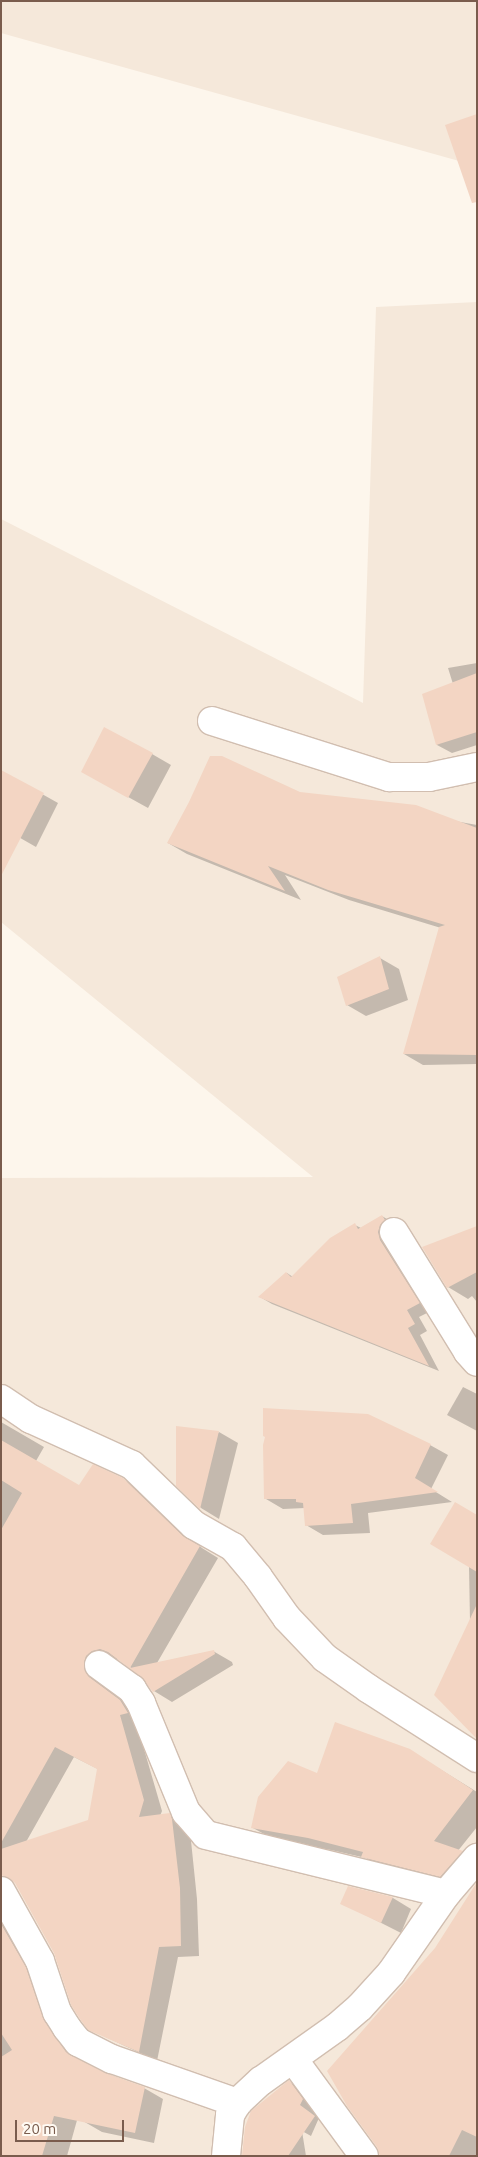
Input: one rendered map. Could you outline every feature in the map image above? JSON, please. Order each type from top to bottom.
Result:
[{"type":"street","points":[[212,721],[358,765],[389,777],[429,777],[477,767]]},
{"type":"street","points":[[394,1232],[468,1352],[477,1362]]},
{"type":"street","points":[[1,1400],[31,1419],[132,1465],[194,1525],[233,1547],[258,1577],[287,1618],[325,1658],[369,1690],[477,1758]]},
{"type":"street","points":[[99,1665],[132,1689],[141,1703],[186,1812],[206,1836],[446,1894]]},
{"type":"street","points":[[226,2156],[230,2115],[237,2103],[254,2087],[337,2027],[360,2007],[391,1973],[446,1894],[477,1858]]},
{"type":"street","points":[[1,1891],[40,1961],[57,2012],[66,2028],[78,2042],[112,2058],[237,2103]]},
{"type":"street","points":[[293,2059],[364,2156]]},
{"type":"shaded area","points":[[1,1],[477,1],[477,166],[1,33]]},
{"type":"shaded area","points":[[477,302],[477,2156],[1,2156],[1,1178],[313,1177],[1,922],[1,519],[363,703],[376,307]]},
{"type":"building","points":[[477,114],[477,202],[472,203],[445,125]]},
{"type":"building","points":[[477,673],[477,732],[436,745],[422,694]]},
{"type":"building","points":[[104,727],[153,753],[128,798],[81,772]]},
{"type":"building","points":[[210,756],[222,756],[300,792],[416,805],[477,828],[477,1055],[403,1054],[439,927],[445,925],[328,890],[268,866],[285,891],[167,843],[189,802]]},
{"type":"building","points":[[1,770],[44,793],[1,876]]},
{"type":"building","points":[[380,956],[389,989],[346,1006],[337,977]]},
{"type":"building","points":[[382,1215],[385,1220],[380,1225],[378,1232],[380,1240],[420,1303],[407,1310],[415,1324],[408,1328],[429,1366],[258,1297],[286,1272],[291,1277],[330,1238],[355,1223],[358,1229]]},
{"type":"building","points":[[477,1226],[477,1272],[447,1288],[422,1247]]},
{"type":"building","points":[[263,1408],[368,1414],[431,1444],[415,1478],[438,1492],[351,1504],[353,1523],[305,1526],[303,1503],[296,1502],[296,1499],[264,1499],[263,1445],[265,1437],[263,1436]]},
{"type":"building","points":[[176,1426],[219,1431],[200,1509],[176,1486]]},
{"type":"building","points":[[1,1440],[79,1485],[93,1464],[123,1478],[183,1536],[200,1546],[130,1668],[214,1650],[215,1654],[153,1692],[141,1677],[108,1652],[100,1649],[92,1651],[86,1656],[84,1663],[85,1671],[89,1677],[120,1700],[128,1713],[120,1715],[144,1800],[139,1817],[170,1813],[172,1819],[180,1888],[181,1946],[159,1947],[139,2052],[88,2030],[71,2005],[54,1953],[15,1883],[1,1875],[1,1849],[88,1820],[97,1769],[55,1747],[1,1843],[1,1530],[22,1493],[1,1480]]},
{"type":"building","points":[[455,1502],[477,1515],[477,1572],[430,1544]]},
{"type":"building","points":[[477,1604],[477,1739],[434,1695]]},
{"type":"building","points":[[335,1722],[410,1749],[473,1790],[434,1841],[463,1851],[440,1877],[361,1857],[363,1852],[308,1838],[251,1828],[258,1797],[288,1761],[317,1773]]},
{"type":"building","points":[[477,1882],[477,2137],[462,2130],[449,2156],[380,2156],[377,2147],[347,2106],[327,2071],[435,1948]]},
{"type":"building","points":[[348,1886],[393,1897],[381,1923],[340,1904]]},
{"type":"building","points":[[1,1924],[26,1967],[44,2020],[66,2052],[105,2073],[145,2087],[135,2133],[54,2116],[42,2156],[1,2156],[1,2057],[12,2050],[1,2033]]},
{"type":"building","points":[[289,2080],[303,2099],[300,2105],[315,2116],[288,2156],[242,2156],[245,2127],[251,2111]]}]
